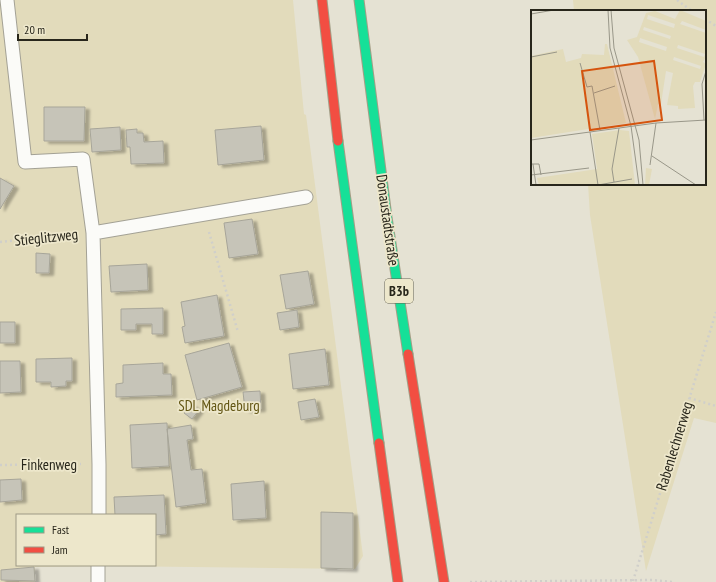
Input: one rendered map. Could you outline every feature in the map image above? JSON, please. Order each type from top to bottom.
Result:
[{"type":"main road","points":[[322,0],[344,191],[398,582]]},
{"type":"main road","name":"Donaustadtstraße","points":[[359,0],[387,217],[444,582]]},
{"type":"lane","points":[[7,0],[25,162],[83,159],[93,233],[99,464],[98,514]]},
{"type":"lane","points":[[93,233],[306,197]]},
{"type":"lane","points":[[98,566],[98,582]]},
{"type":"path","points":[[677,0],[691,10]]},
{"type":"path","points":[[706,20],[716,26]]},
{"type":"path","points":[[204,214],[238,332]]},
{"type":"path","name":"Stieglitzweg","points":[[0,242],[93,233]]},
{"type":"path","name":"Rabenlechnerweg","points":[[633,580],[716,312]]},
{"type":"path","points":[[689,398],[716,406]]},
{"type":"path","name":"Finkenweg","points":[[0,464],[99,464]]},
{"type":"path","points":[[470,582],[633,580],[673,582]]},
{"type":"green space","name":"SDL Magdeburg","points":[[0,0],[293,0],[304,114],[306,115],[363,556],[355,569],[107,566],[35,567],[35,582],[0,582]]},
{"type":"green space","points":[[573,0],[716,0],[716,423],[694,418],[646,571],[590,215],[588,185],[706,185],[706,10],[574,10]]},
{"type":"building","points":[[44,107],[85,107],[84,141],[44,141]]},
{"type":"building","points":[[261,126],[264,160],[218,165],[215,130]]},
{"type":"building","points":[[120,127],[121,150],[92,152],[90,129]]},
{"type":"building","points":[[137,129],[137,133],[143,133],[144,142],[163,141],[164,163],[131,164],[130,147],[127,147],[126,130]]},
{"type":"building","points":[[0,178],[14,186],[0,209]]},
{"type":"building","points":[[252,219],[258,254],[229,258],[224,223]]},
{"type":"building","points":[[36,253],[50,254],[49,273],[36,273]]},
{"type":"building","points":[[147,264],[148,290],[111,292],[109,266]]},
{"type":"building","points":[[308,271],[314,304],[286,309],[280,275]]},
{"type":"building","points":[[217,295],[224,336],[185,343],[182,327],[185,326],[181,302]]},
{"type":"building","points":[[163,308],[163,334],[152,334],[152,324],[136,324],[136,330],[121,330],[121,309]]},
{"type":"building","points":[[297,310],[299,327],[280,330],[277,313]]},
{"type":"building","points":[[0,322],[15,322],[15,343],[0,343]]},
{"type":"building","points":[[229,343],[242,387],[197,400],[185,355]]},
{"type":"building","points":[[325,349],[329,385],[293,389],[289,354]]},
{"type":"building","points":[[72,358],[72,381],[66,381],[66,386],[51,387],[51,382],[36,382],[36,359]]},
{"type":"building","points":[[0,361],[20,361],[21,392],[0,393]]},
{"type":"building","points":[[163,363],[163,374],[171,374],[172,395],[116,397],[116,384],[123,383],[123,365]]},
{"type":"building","points":[[260,391],[261,409],[245,410],[243,392]]},
{"type":"building","points":[[315,399],[319,417],[301,420],[298,402]]},
{"type":"building","points":[[191,404],[199,410],[192,419],[184,413]]},
{"type":"building","points":[[167,423],[169,466],[132,468],[130,425]]},
{"type":"building","points":[[191,425],[193,439],[187,440],[191,470],[202,469],[206,503],[176,507],[167,429]]},
{"type":"building","points":[[21,479],[22,500],[0,502],[0,480]]},
{"type":"building","points":[[264,481],[266,518],[233,520],[231,484]]},
{"type":"building","points":[[164,495],[166,534],[156,535],[156,514],[115,514],[114,497]]},
{"type":"building","points":[[321,512],[353,513],[353,569],[321,568]]},
{"type":"building","points":[[34,567],[35,581],[1,580],[1,570]]},
{"type":"traffic: fast","points":[[359,0],[387,217],[408,354]]},
{"type":"traffic: fast","points":[[338,141],[379,443]]},
{"type":"traffic: jam","points":[[322,0],[338,141]]},
{"type":"traffic: jam","points":[[408,354],[444,582]]},
{"type":"traffic: jam","points":[[379,443],[398,582]]}]
